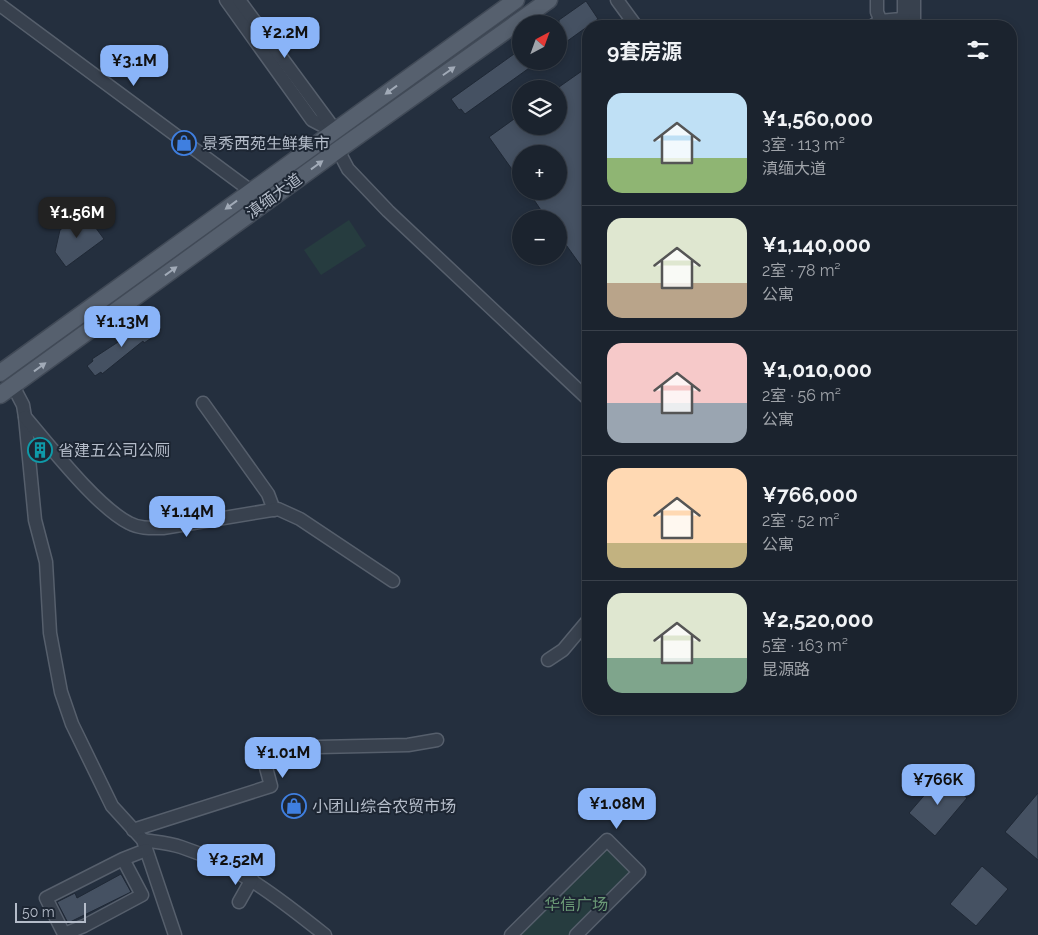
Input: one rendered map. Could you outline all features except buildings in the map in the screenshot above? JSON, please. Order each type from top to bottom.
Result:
[{"type":"main road","name":"滇缅大道","points":[[0,373],[516,0]]},
{"type":"main road","name":"滇缅大道","points":[[7,390],[549,0]]},
{"type":"street","points":[[226,0],[312,120],[334,131]]},
{"type":"street","points":[[239,0],[334,131]]},
{"type":"street","points":[[617,0],[632,20]]},
{"type":"street","points":[[877,0],[878,20]]},
{"type":"street","points":[[896,20],[901,19],[904,14],[904,0]]},
{"type":"street","points":[[914,0],[914,20]]},
{"type":"street","points":[[0,5],[251,191]]},
{"type":"street","points":[[338,150],[348,169],[388,211],[582,393]]},
{"type":"street","points":[[7,390],[23,405],[25,416],[36,520],[46,562],[50,634],[61,692],[72,724],[112,806],[144,845],[175,935]]},
{"type":"street","points":[[203,403],[268,494],[274,510]]},
{"type":"street","points":[[25,416],[101,501],[129,523],[148,528],[163,528],[274,510],[286,511],[393,580]]},
{"type":"street","points":[[548,660],[563,650],[582,627]]},
{"type":"street","points":[[133,830],[271,786],[264,760],[318,747],[408,745],[437,740]]},
{"type":"street","points":[[511,935],[607,840],[639,872],[576,935]]},
{"type":"street","points":[[123,859],[142,895],[84,926],[64,934],[46,898],[123,859],[144,845],[179,846],[229,866],[272,892],[326,935]]},
{"type":"street","points":[[239,902],[252,879]]},
{"type":"green space","points":[[349,220],[366,246],[321,275],[304,250]]},
{"type":"green space","name":"华信广场","points":[[607,847],[633,873],[572,935],[519,935]]},
{"type":"place","name":"景秀西苑生鲜集市","points":[[184,143]]},
{"type":"place","name":"省建五公司公厕","points":[[40,450]]},
{"type":"place","name":"小团山综合农贸市场","points":[[294,806]]}]
